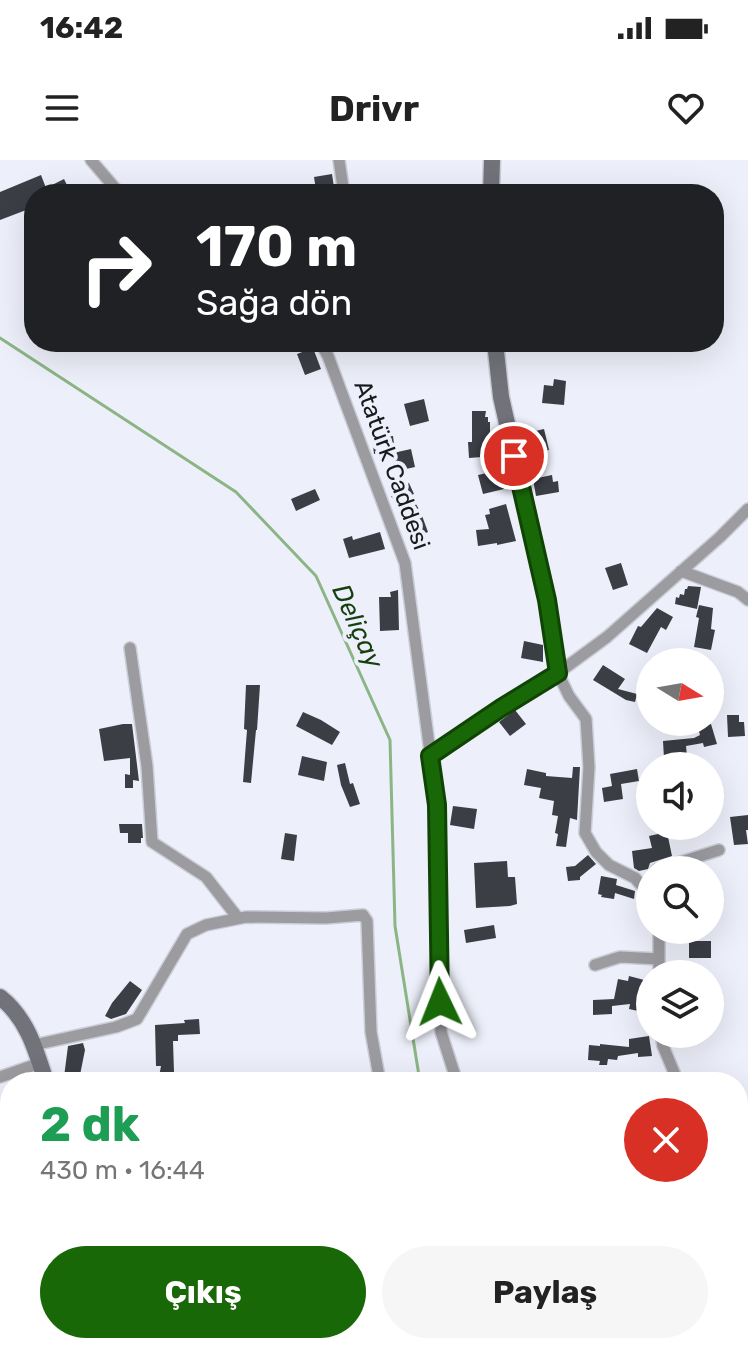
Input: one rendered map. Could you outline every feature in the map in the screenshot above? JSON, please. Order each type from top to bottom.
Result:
[{"type":"street","points":[[91,160],[112,184]]},
{"type":"street","points":[[339,160],[343,184]]},
{"type":"street","points":[[491,184],[492,160]]},
{"type":"street","name":"Atatürk Caddesi","points":[[326,352],[405,563],[437,805],[441,1032],[454,1072]]},
{"type":"street","points":[[496,352],[501,397],[547,600],[558,673],[569,696],[586,719],[589,767],[585,833],[596,852],[609,865],[635,878]]},
{"type":"street","points":[[430,756],[558,673],[607,637],[748,509]]},
{"type":"street","points":[[681,571],[738,592],[748,600]]},
{"type":"street","points":[[130,648],[147,766],[152,842],[206,877],[238,918]]},
{"type":"street","points":[[700,856],[719,850]]},
{"type":"street","points":[[34,1045],[116,1027],[137,1019],[187,934],[206,925],[238,918],[363,915],[367,921],[371,1032],[378,1072]]},
{"type":"street","points":[[595,965],[620,957],[659,959],[659,944]]},
{"type":"street","points":[[0,997],[11,1006],[32,1039],[43,1072]]},
{"type":"street","points":[[664,1048],[674,1072]]},
{"type":"street","points":[[14,1072],[40,1063]]},
{"type":"building","points":[[332,174],[334,184],[315,184],[314,177]]},
{"type":"building","points":[[41,175],[44,184],[24,184],[24,211],[0,220],[0,192]]},
{"type":"building","points":[[315,352],[321,369],[305,375],[297,354]]},
{"type":"building","points":[[554,379],[566,381],[564,405],[542,403],[544,385],[553,386]]},
{"type":"building","points":[[424,399],[429,421],[410,426],[404,404]]},
{"type":"building","points":[[472,411],[486,411],[495,456],[469,458]]},
{"type":"building","points":[[544,429],[549,450],[532,454],[527,433]]},
{"type":"building","points":[[393,436],[395,452],[374,454],[372,438]]},
{"type":"building","points":[[411,449],[415,467],[397,471],[393,453]]},
{"type":"building","points":[[500,470],[504,489],[483,494],[478,475]]},
{"type":"building","points":[[552,475],[553,482],[558,481],[559,492],[536,496],[533,479]]},
{"type":"building","points":[[409,483],[414,494],[411,495],[428,532],[420,535],[416,525],[406,529],[391,496],[396,494],[394,490]]},
{"type":"building","points":[[315,489],[320,500],[296,511],[291,499]]},
{"type":"building","points":[[506,504],[516,541],[478,546],[476,530],[489,529],[485,515],[490,514],[489,509]]},
{"type":"building","points":[[380,532],[385,549],[349,558],[343,539],[352,536],[353,540]]},
{"type":"building","points":[[621,563],[628,585],[613,590],[605,568]]},
{"type":"building","points":[[688,586],[701,587],[697,609],[675,604],[676,597],[684,595]]},
{"type":"building","points":[[398,590],[399,630],[380,631],[379,597],[391,597],[390,592]]},
{"type":"building","points":[[699,605],[713,608],[711,629],[715,630],[711,648],[694,647],[699,618],[696,617]]},
{"type":"building","points":[[657,608],[673,617],[666,630],[661,627],[650,648],[637,648],[629,644],[638,626],[641,627]]},
{"type":"building","points":[[524,641],[543,645],[543,662],[521,658]]},
{"type":"building","points":[[603,665],[625,679],[618,689],[636,694],[635,702],[626,700],[593,680]]},
{"type":"building","points":[[246,685],[260,685],[251,783],[243,782]]},
{"type":"building","points":[[515,710],[526,724],[510,736],[499,722]]},
{"type":"building","points":[[303,712],[340,732],[332,745],[296,726]]},
{"type":"building","points":[[727,715],[739,715],[739,722],[744,722],[745,736],[728,737]]},
{"type":"building","points":[[132,724],[139,781],[133,780],[133,788],[125,788],[125,774],[130,775],[130,758],[104,761],[99,729]]},
{"type":"building","points":[[715,736],[717,744],[686,746],[687,752],[664,752],[663,741]]},
{"type":"building","points":[[302,756],[327,762],[324,781],[298,775]]},
{"type":"building","points":[[345,763],[350,784],[353,783],[360,804],[350,807],[337,765]]},
{"type":"building","points":[[573,767],[580,767],[577,820],[570,818],[566,847],[556,846],[558,816],[552,815],[554,801],[539,798],[541,788],[524,785],[527,769],[546,773],[546,776],[572,778]]},
{"type":"building","points":[[636,769],[636,782],[621,784],[623,799],[604,802],[602,788],[612,786],[610,774]]},
{"type":"building","points":[[453,806],[477,809],[474,829],[450,825]]},
{"type":"building","points":[[748,815],[748,844],[734,845],[730,817]]},
{"type":"building","points":[[119,824],[142,824],[141,843],[128,843],[128,833],[120,833]]},
{"type":"building","points":[[285,833],[297,835],[294,861],[281,859]]},
{"type":"building","points":[[650,840],[669,840],[672,856],[636,856],[634,868],[632,851],[652,848]]},
{"type":"building","points":[[588,855],[596,864],[580,880],[568,881],[566,867],[575,866]]},
{"type":"building","points":[[507,861],[508,877],[515,877],[517,904],[476,908],[474,863]]},
{"type":"building","points":[[601,876],[617,879],[616,885],[635,891],[634,899],[615,893],[614,899],[601,897],[598,894]]},
{"type":"building","points":[[494,925],[496,938],[466,943],[464,930]]},
{"type":"building","points":[[689,944],[711,944],[711,958],[689,958]]},
{"type":"building","points":[[629,976],[636,978],[636,1011],[629,1009],[630,1004],[612,1006],[612,1014],[593,1015],[593,1000],[614,999],[618,979],[628,981]]},
{"type":"building","points":[[130,981],[142,990],[126,1014],[111,1019],[105,1016],[112,1003]]},
{"type":"building","points":[[199,1019],[200,1034],[178,1035],[178,1041],[173,1041],[174,1072],[160,1072],[161,1066],[156,1066],[155,1025],[185,1023],[184,1020]]},
{"type":"building","points":[[636,1038],[636,1048],[651,1048],[652,1056],[638,1057],[638,1053],[618,1056],[617,1060],[608,1059],[607,1065],[588,1060],[589,1045],[629,1047],[629,1039]]},
{"type":"building","points":[[83,1043],[85,1050],[81,1072],[65,1072],[68,1046]]},
{"type":"waterway","name":"Deliçay","points":[[0,338],[236,492],[316,576],[390,740],[395,926],[418,1072]]},
{"type":"route","points":[[440,1002],[437,805],[430,756],[558,673],[547,600],[514,456]]}]
